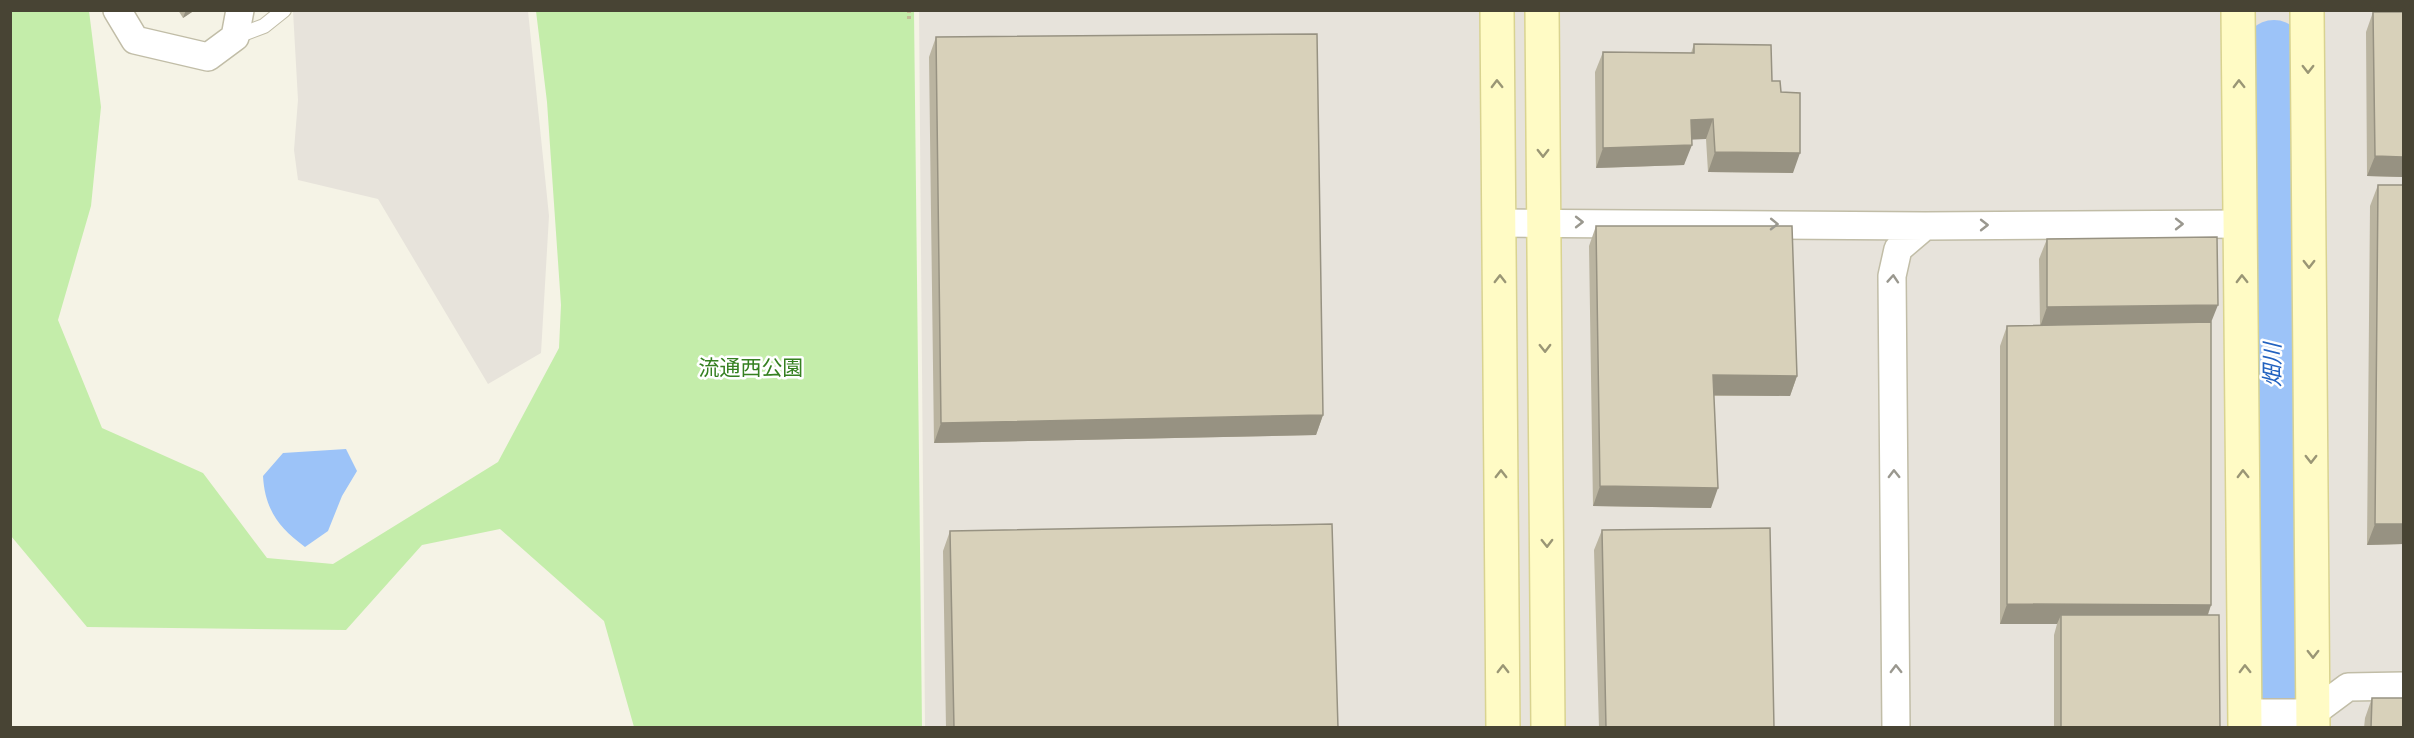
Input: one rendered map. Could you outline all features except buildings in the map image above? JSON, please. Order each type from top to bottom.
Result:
[{"type":"street","points":[[117,10],[135,40],[208,57],[234,37],[240,10]]},
{"type":"street","points":[[1497,10],[1503,728]]},
{"type":"street","points":[[1542,10],[1548,728]]},
{"type":"street","points":[[2238,10],[2245,720],[2313,721],[2348,687],[2403,686]]},
{"type":"street","points":[[2307,10],[2313,721]]},
{"type":"street","points":[[1499,223],[1925,226],[2241,224]]},
{"type":"street","points":[[1896,728],[1892,276],[1898,249],[1925,226]]},
{"type":"lane","points":[[234,37],[264,26],[284,10]]},
{"type":"path","points":[[909,10],[909,19]]},
{"type":"shaded area","points":[[293,11],[528,11],[549,216],[541,353],[488,384],[378,199],[298,180],[294,150],[298,100]]},
{"type":"shaded area","points":[[919,11],[2403,11],[2403,727],[925,727]]},
{"type":"green space","name":"流通西公園","points":[[10,11],[89,11],[101,107],[91,206],[58,320],[102,428],[203,473],[267,558],[333,564],[498,462],[559,348],[561,305],[547,102],[536,11],[914,11],[922,727],[634,727],[604,621],[500,529],[422,545],[346,630],[87,627],[11,536]]},
{"type":"water","points":[[346,449],[357,471],[342,496],[328,531],[305,547],[287,532],[270,508],[263,476],[283,453]]},
{"type":"waterway","name":"畑川","points":[[2274,51],[2273,490],[2277,680]]}]
